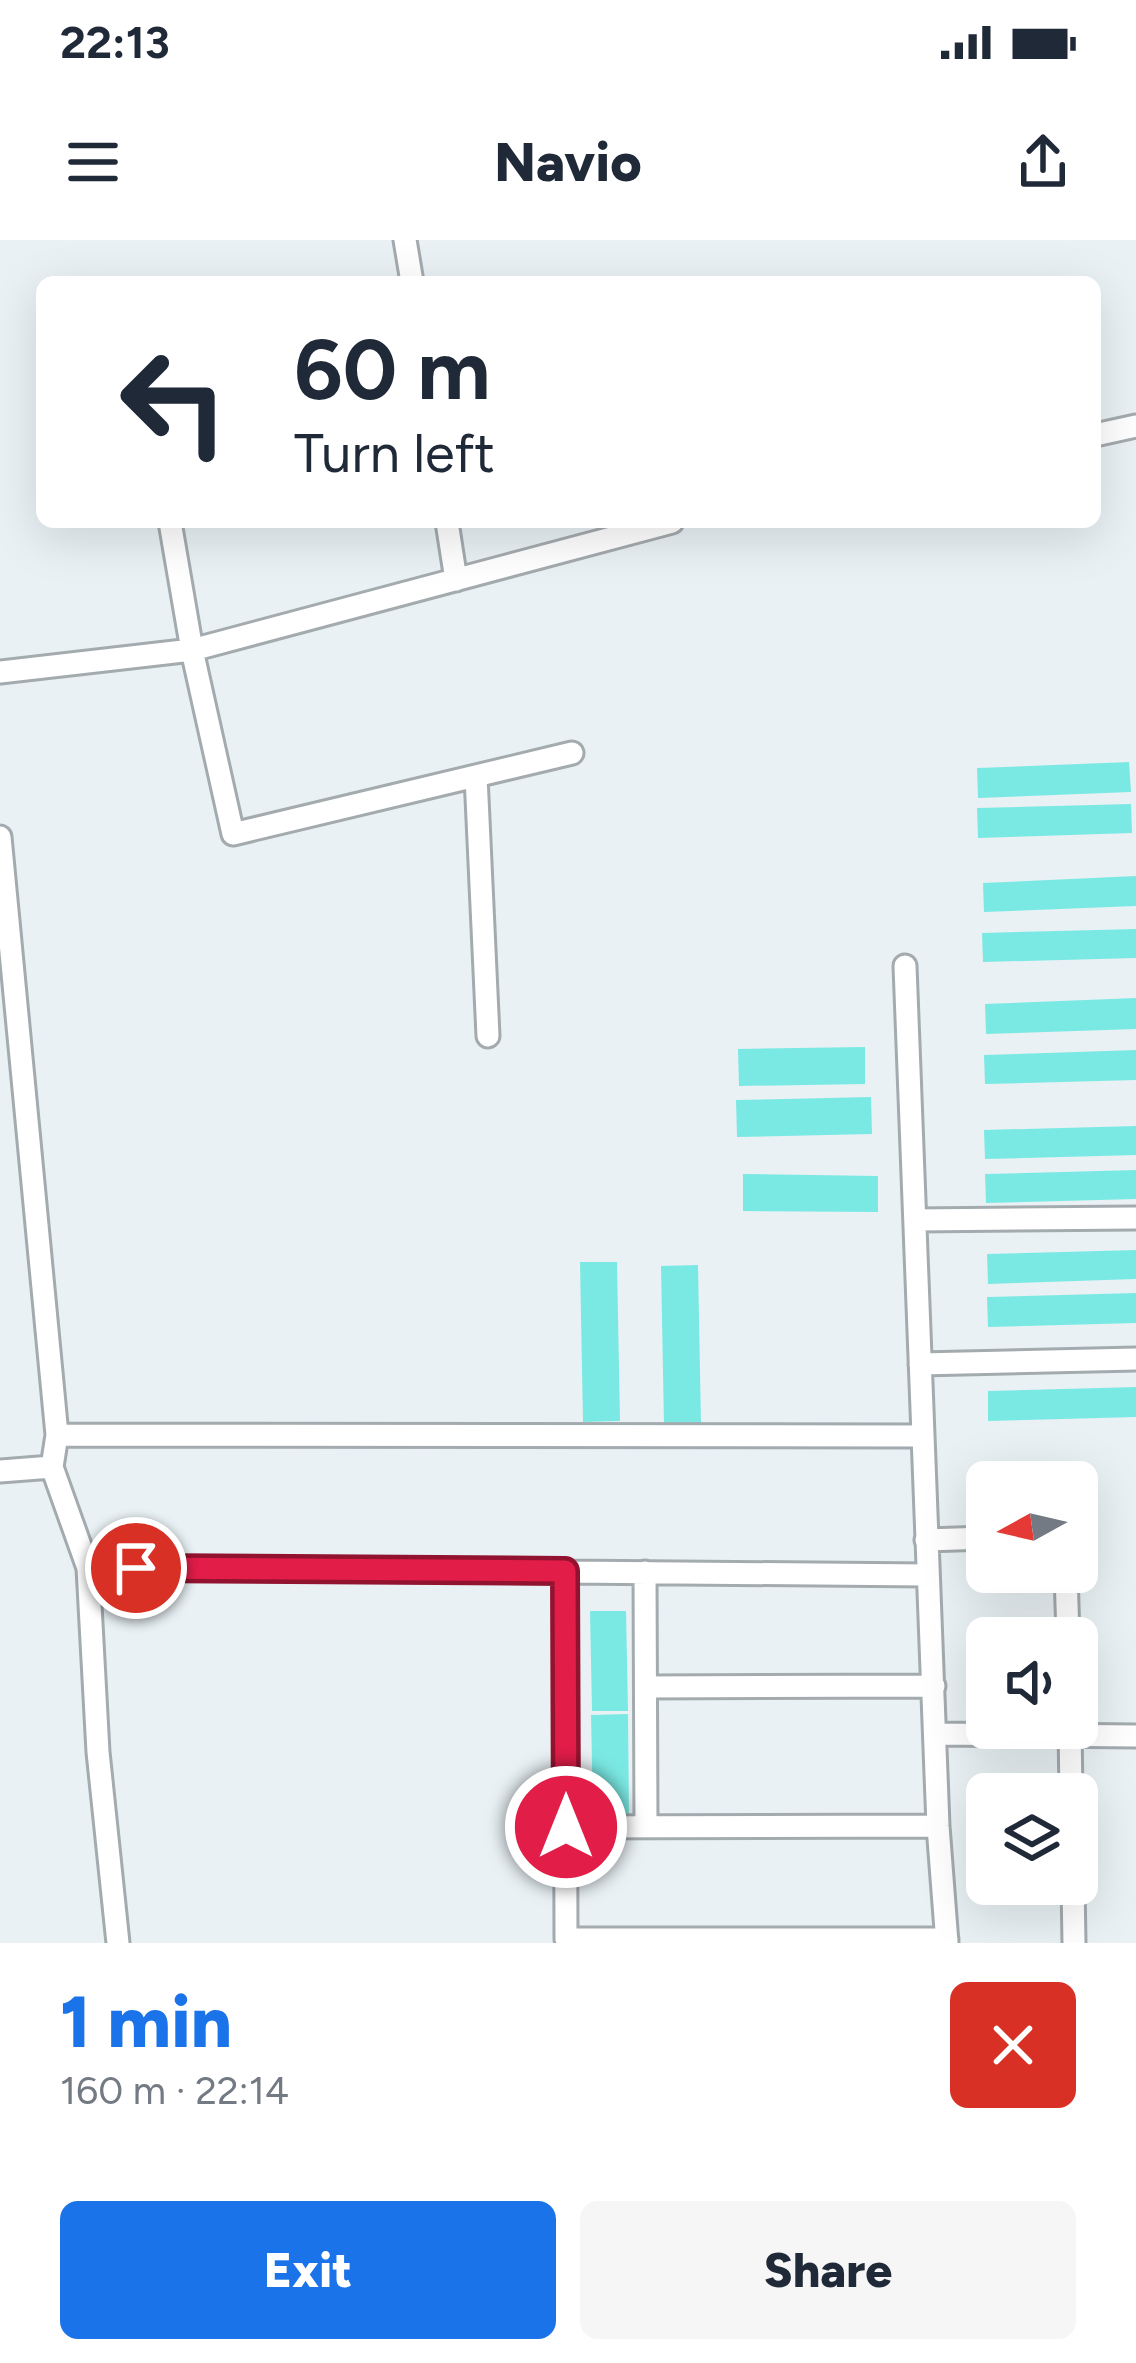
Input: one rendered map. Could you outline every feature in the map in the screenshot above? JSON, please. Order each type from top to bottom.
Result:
[{"type":"street","points":[[405,240],[411,276]]},
{"type":"street","points":[[1101,434],[1136,426]]},
{"type":"street","points":[[171,528],[192,650],[233,834],[572,754]]},
{"type":"street","points":[[448,528],[456,580]]},
{"type":"street","points":[[0,672],[192,650],[651,528]]},
{"type":"street","points":[[476,776],[488,1036]]},
{"type":"street","points":[[0,837],[57,1435],[52,1467],[88,1568],[98,1752],[118,1943]]},
{"type":"street","points":[[565,1571],[566,1940],[947,1941],[938,1826],[904,966]]},
{"type":"street","points":[[915,1220],[1136,1218]]},
{"type":"street","points":[[920,1364],[1136,1359]]},
{"type":"street","points":[[57,1435],[923,1436]]},
{"type":"street","points":[[0,1472],[52,1467]]},
{"type":"street","points":[[926,1540],[966,1539]]},
{"type":"street","points":[[88,1568],[928,1575]]},
{"type":"street","points":[[645,1572],[646,1827]]},
{"type":"street","points":[[646,1687],[934,1686]]},
{"type":"street","points":[[935,1734],[966,1734]]},
{"type":"street","points":[[1098,1734],[1136,1736]]},
{"type":"street","points":[[566,1827],[938,1826]]},
{"type":"street","points":[[1073,1905],[1074,1943]]},
{"type":"building","points":[[1129,762],[1131,792],[978,798],[977,768]]},
{"type":"building","points":[[1131,804],[1132,833],[978,838],[977,808]]},
{"type":"building","points":[[1136,876],[1136,906],[984,912],[983,883]]},
{"type":"building","points":[[1136,929],[1136,958],[983,962],[982,933]]},
{"type":"building","points":[[1136,998],[1136,1029],[986,1034],[985,1004]]},
{"type":"building","points":[[865,1047],[865,1084],[739,1086],[738,1049]]},
{"type":"building","points":[[1136,1050],[1136,1080],[985,1084],[984,1055]]},
{"type":"building","points":[[871,1097],[872,1134],[737,1137],[736,1100]]},
{"type":"building","points":[[1136,1126],[1136,1155],[985,1159],[984,1130]]},
{"type":"building","points":[[1136,1170],[1136,1199],[986,1203],[985,1174]]},
{"type":"building","points":[[743,1174],[878,1176],[878,1212],[743,1211]]},
{"type":"building","points":[[1136,1250],[1136,1279],[988,1284],[987,1254]]},
{"type":"building","points":[[580,1262],[617,1262],[620,1421],[583,1422]]},
{"type":"building","points":[[698,1265],[701,1424],[664,1425],[661,1266]]},
{"type":"building","points":[[1136,1293],[1136,1323],[988,1327],[987,1297]]},
{"type":"building","points":[[1136,1387],[1136,1417],[988,1421],[988,1391]]},
{"type":"building","points":[[590,1611],[626,1611],[628,1711],[592,1711]]},
{"type":"building","points":[[628,1714],[629,1814],[593,1814],[591,1715]]},
{"type":"route","points":[[136,1568],[565,1571],[566,1827]]}]
